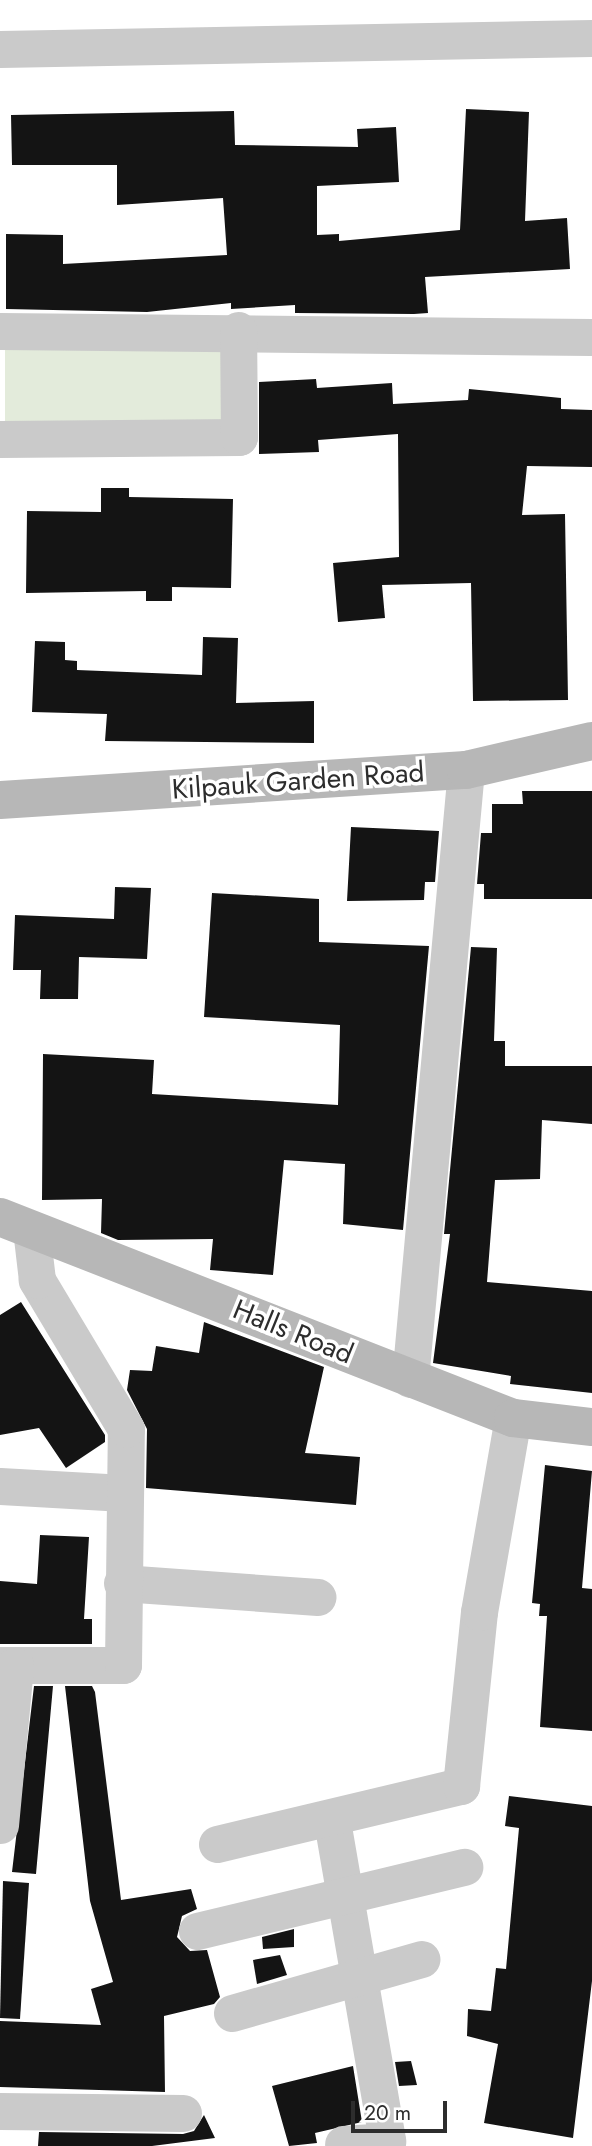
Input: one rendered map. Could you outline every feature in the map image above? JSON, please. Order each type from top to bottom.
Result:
[{"type":"main road","name":"Kilpauk Garden Road","points":[[0,800],[466,770],[592,741]]},
{"type":"main road","name":"Halls Road","points":[[16,1223],[513,1419],[592,1427]]},
{"type":"street","points":[[0,49],[592,38]]},
{"type":"street","points":[[0,331],[238,330],[592,337]]},
{"type":"street","points":[[0,439],[239,437],[238,330]]},
{"type":"street","points":[[411,1379],[466,770]]},
{"type":"street","points":[[0,1825],[8,1665],[123,1665],[126,1429],[37,1280],[16,1223]]},
{"type":"street","points":[[217,1844],[332,1821],[461,1786],[479,1612],[513,1419]]},
{"type":"street","points":[[0,1486],[124,1493]]},
{"type":"street","points":[[122,1583],[317,1597]]},
{"type":"street","points":[[332,1821],[349,1896],[387,2141],[343,2144]]},
{"type":"street","points":[[197,1931],[464,1867]]},
{"type":"street","points":[[232,2014],[360,1974],[421,1959]]},
{"type":"street","points":[[0,2111],[183,2113]]},
{"type":"green space","points":[[5,347],[222,347],[222,421],[5,421]]},
{"type":"building","points":[[466,109],[529,112],[525,221],[567,218],[570,269],[425,277],[428,313],[414,314],[295,313],[295,305],[231,309],[231,303],[147,312],[6,309],[6,234],[63,235],[63,264],[227,255],[223,198],[117,205],[117,165],[12,165],[11,115],[234,111],[235,145],[358,147],[357,129],[396,127],[399,182],[317,186],[317,235],[339,234],[339,241],[460,230]]},
{"type":"building","points":[[316,379],[317,388],[392,383],[393,404],[468,400],[469,389],[561,398],[561,409],[592,410],[592,467],[527,466],[522,515],[565,514],[568,700],[473,701],[471,583],[382,585],[385,618],[338,622],[333,563],[399,557],[398,434],[318,440],[319,452],[259,454],[259,382]]},
{"type":"building","points":[[101,488],[129,488],[129,497],[233,499],[231,588],[172,587],[172,601],[146,601],[146,591],[26,593],[27,511],[101,512]]},
{"type":"building","points":[[203,637],[238,638],[236,703],[314,701],[314,743],[105,741],[107,714],[32,712],[35,641],[65,642],[65,660],[77,661],[77,670],[202,675]]},
{"type":"building","points":[[522,791],[592,791],[592,899],[484,899],[484,884],[477,884],[481,833],[492,833],[492,804],[523,804]]},
{"type":"building","points":[[351,827],[439,831],[435,882],[425,882],[424,900],[347,901]]},
{"type":"building","points":[[115,887],[151,888],[147,959],[79,957],[78,999],[40,999],[41,970],[13,970],[15,915],[114,919]]},
{"type":"building","points":[[212,893],[319,899],[319,942],[429,946],[403,1230],[343,1224],[345,1164],[284,1160],[273,1275],[210,1270],[213,1239],[118,1240],[101,1233],[102,1199],[42,1200],[43,1054],[154,1060],[152,1094],[338,1105],[340,1025],[204,1017]]},
{"type":"building","points":[[471,947],[497,948],[494,1041],[505,1041],[505,1066],[592,1066],[592,1124],[542,1120],[540,1179],[495,1180],[487,1282],[592,1291],[592,1393],[510,1384],[511,1376],[433,1363],[450,1234],[444,1234]]},
{"type":"building","points":[[21,1302],[105,1435],[105,1442],[66,1468],[39,1428],[0,1435],[0,1315]]},
{"type":"building","points":[[204,1322],[324,1367],[305,1453],[360,1457],[356,1505],[146,1488],[147,1429],[127,1390],[130,1370],[152,1371],[156,1346],[199,1353]]},
{"type":"building","points":[[545,1465],[592,1471],[582,1588],[592,1589],[592,1731],[540,1727],[547,1616],[539,1616],[540,1604],[532,1603]]},
{"type":"building","points":[[40,1535],[89,1537],[84,1619],[92,1619],[92,1644],[0,1644],[0,1581],[37,1584]]},
{"type":"building","points":[[34,1686],[53,1686],[36,1874],[12,1872]]},
{"type":"building","points":[[65,1686],[92,1686],[95,1692],[121,1900],[191,1889],[197,1909],[182,1916],[177,1937],[190,1951],[207,1950],[220,1997],[214,2004],[164,2016],[165,2092],[0,2087],[0,2021],[101,2025],[91,1989],[113,1982],[90,1901]]},
{"type":"building","points":[[509,1796],[592,1806],[592,1981],[573,2138],[484,2123],[498,2044],[467,2036],[468,2009],[491,2011],[496,1968],[506,1969],[519,1828],[505,1826]]},
{"type":"building","points":[[3,1881],[29,1883],[20,2019],[0,2018]]},
{"type":"building","points":[[294,1929],[294,1947],[263,1949],[262,1937]]},
{"type":"building","points":[[280,1955],[287,1975],[257,1984],[253,1960]]},
{"type":"building","points":[[411,2061],[417,2085],[399,2086],[395,2062]]},
{"type":"building","points":[[353,2066],[362,2122],[315,2133],[317,2143],[289,2146],[272,2086]]},
{"type":"building","points":[[204,2115],[215,2138],[152,2146],[38,2146],[39,2132],[183,2134],[194,2131]]}]
